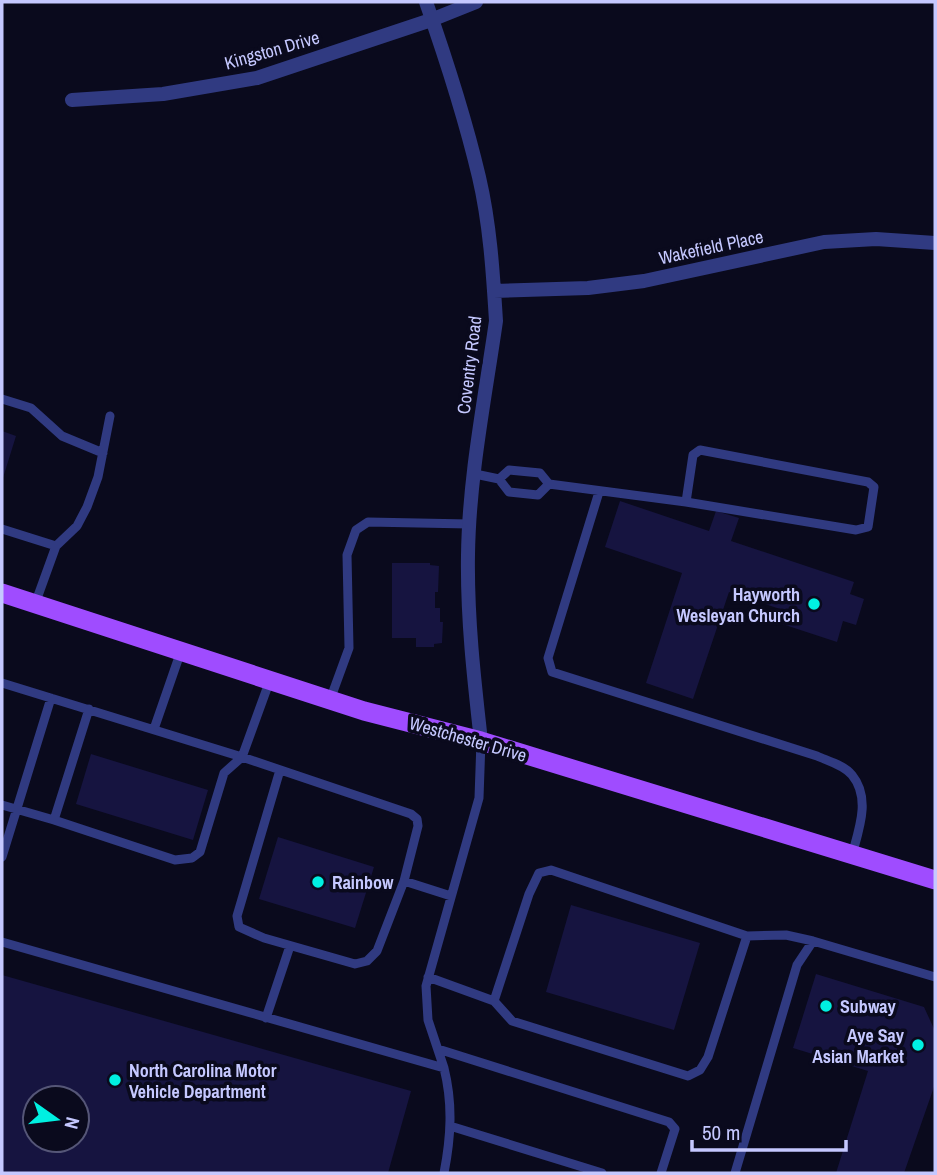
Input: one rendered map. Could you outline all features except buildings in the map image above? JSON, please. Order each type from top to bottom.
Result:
[{"type":"main road","name":"Westchester Drive","points":[[2,593],[330,700],[481,741],[935,880]]},
{"type":"street","name":"Coventry Road","points":[[426,2],[480,178],[488,221],[494,291],[496,321],[469,524],[467,610],[481,741]]},
{"type":"street","name":"Kingston Drive","points":[[72,100],[163,94],[257,78],[431,20],[476,2]]},
{"type":"street","name":"Wakefield Place","points":[[494,291],[588,288],[644,281],[824,242],[876,239],[935,243]]},
{"type":"lane","points":[[2,399],[31,408],[62,436],[103,453]]},
{"type":"lane","points":[[35,604],[56,547],[77,526],[88,507],[110,416]]},
{"type":"lane","points":[[499,479],[509,470],[540,473],[549,484],[687,502],[856,530],[867,527],[874,487],[868,481],[701,450],[693,454],[687,502]]},
{"type":"lane","points":[[475,474],[499,479],[509,492],[538,495],[549,484]]},
{"type":"lane","points":[[599,492],[548,659],[552,672],[836,764],[851,774],[863,798],[862,820],[852,855]]},
{"type":"lane","points":[[330,700],[349,648],[347,555],[356,530],[368,522],[469,524]]},
{"type":"lane","points":[[2,529],[56,547]]},
{"type":"lane","points":[[155,729],[181,651]]},
{"type":"lane","points":[[2,805],[175,860],[192,859],[200,852],[224,773],[242,757],[270,680]]},
{"type":"lane","points":[[2,683],[280,769],[417,818],[418,827],[404,881],[377,951],[368,961],[355,964],[264,938],[239,927],[237,916],[280,769]]},
{"type":"lane","points":[[2,857],[51,698]]},
{"type":"lane","points":[[54,820],[89,709]]},
{"type":"lane","points":[[444,1173],[450,1126],[450,1094],[428,1020],[426,985],[479,798],[481,741]]},
{"type":"lane","points":[[494,1001],[529,894],[539,873],[551,870],[747,936],[786,935],[935,977]]},
{"type":"lane","points":[[404,881],[451,896]]},
{"type":"lane","points":[[428,977],[494,1001],[512,1021],[688,1076],[700,1070],[708,1057],[747,936]]},
{"type":"lane","points":[[735,1173],[797,965],[813,941]]},
{"type":"lane","points":[[2,942],[444,1068]]},
{"type":"lane","points":[[265,1018],[290,946]]},
{"type":"lane","points":[[438,1049],[669,1122],[675,1129],[661,1173]]},
{"type":"lane","points":[[450,1126],[602,1173]]},
{"type":"place","name":"Hayworth Wesleyan Church","points":[[814,604]]},
{"type":"place","name":"Rainbow","points":[[318,882]]},
{"type":"place","name":"Subway","points":[[826,1006]]},
{"type":"place","name":"Aye Say Asian Market","points":[[918,1045]]},
{"type":"place","name":"North Carolina Motor Vehicle Department","points":[[115,1080]]}]
